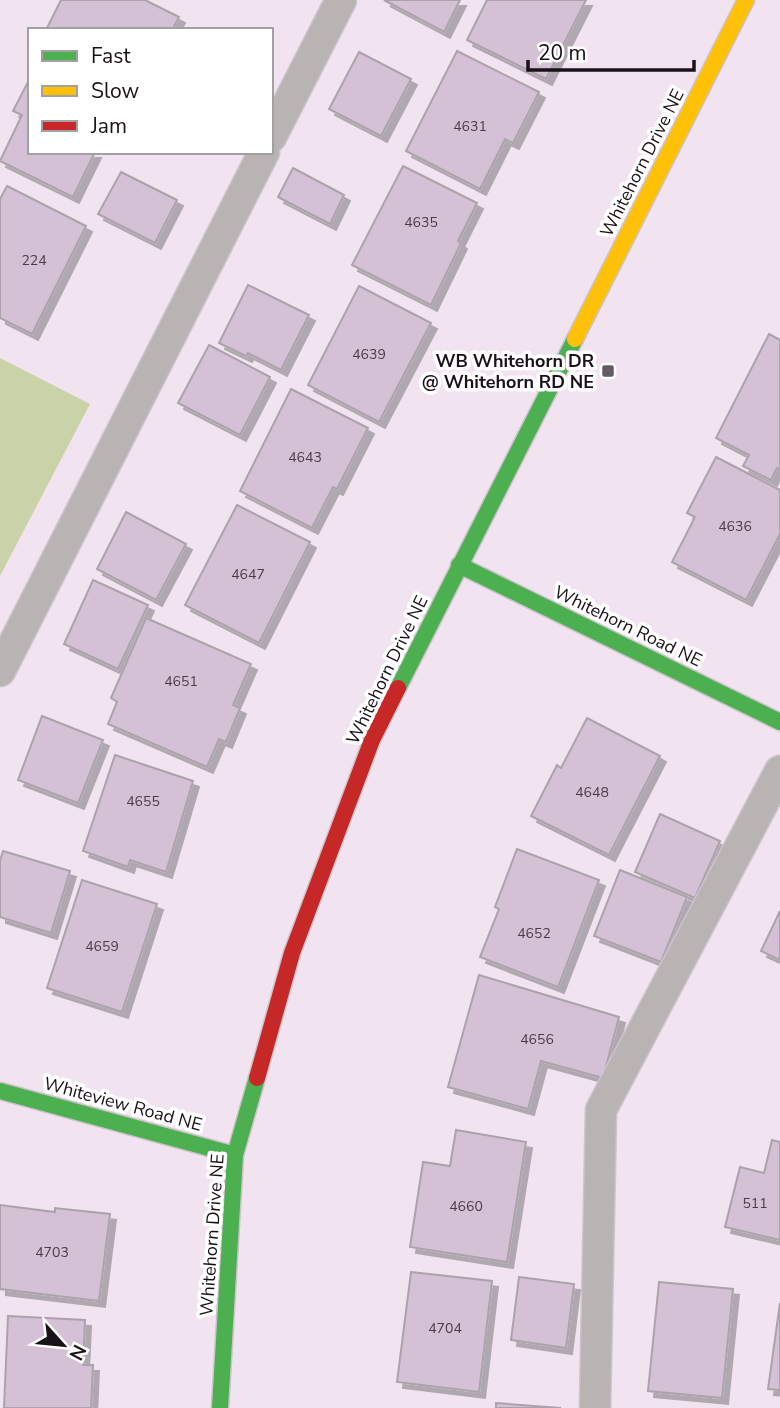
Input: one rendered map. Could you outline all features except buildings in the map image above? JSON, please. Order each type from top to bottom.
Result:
[{"type":"street","name":"Whitehorn Drive NE","points":[[220,1408],[235,1155],[292,953],[372,740],[746,0]]},
{"type":"street","name":"Whitehorn Road NE","points":[[459,565],[780,722]]},
{"type":"street","name":"Whiteview Road NE","points":[[0,1091],[235,1155]]},
{"type":"lane","points":[[273,133],[341,0]]},
{"type":"lane","points":[[0,671],[263,154]]},
{"type":"lane","points":[[595,1408],[601,1110],[780,771]]},
{"type":"green space","points":[[0,358],[90,404],[0,576]]},
{"type":"traffic: fast","points":[[398,688],[575,339]]},
{"type":"traffic: fast","points":[[459,565],[780,722]]},
{"type":"traffic: fast","points":[[220,1408],[235,1155],[257,1078]]},
{"type":"traffic: fast","points":[[0,1091],[235,1155]]},
{"type":"traffic: slow","points":[[575,339],[746,0]]},
{"type":"traffic: jam","points":[[257,1078],[292,953],[372,740],[398,688]]},
{"type":"place","name":"WB Whitehorn DR @ Whitehorn RD NE","points":[[608,371]]}]
